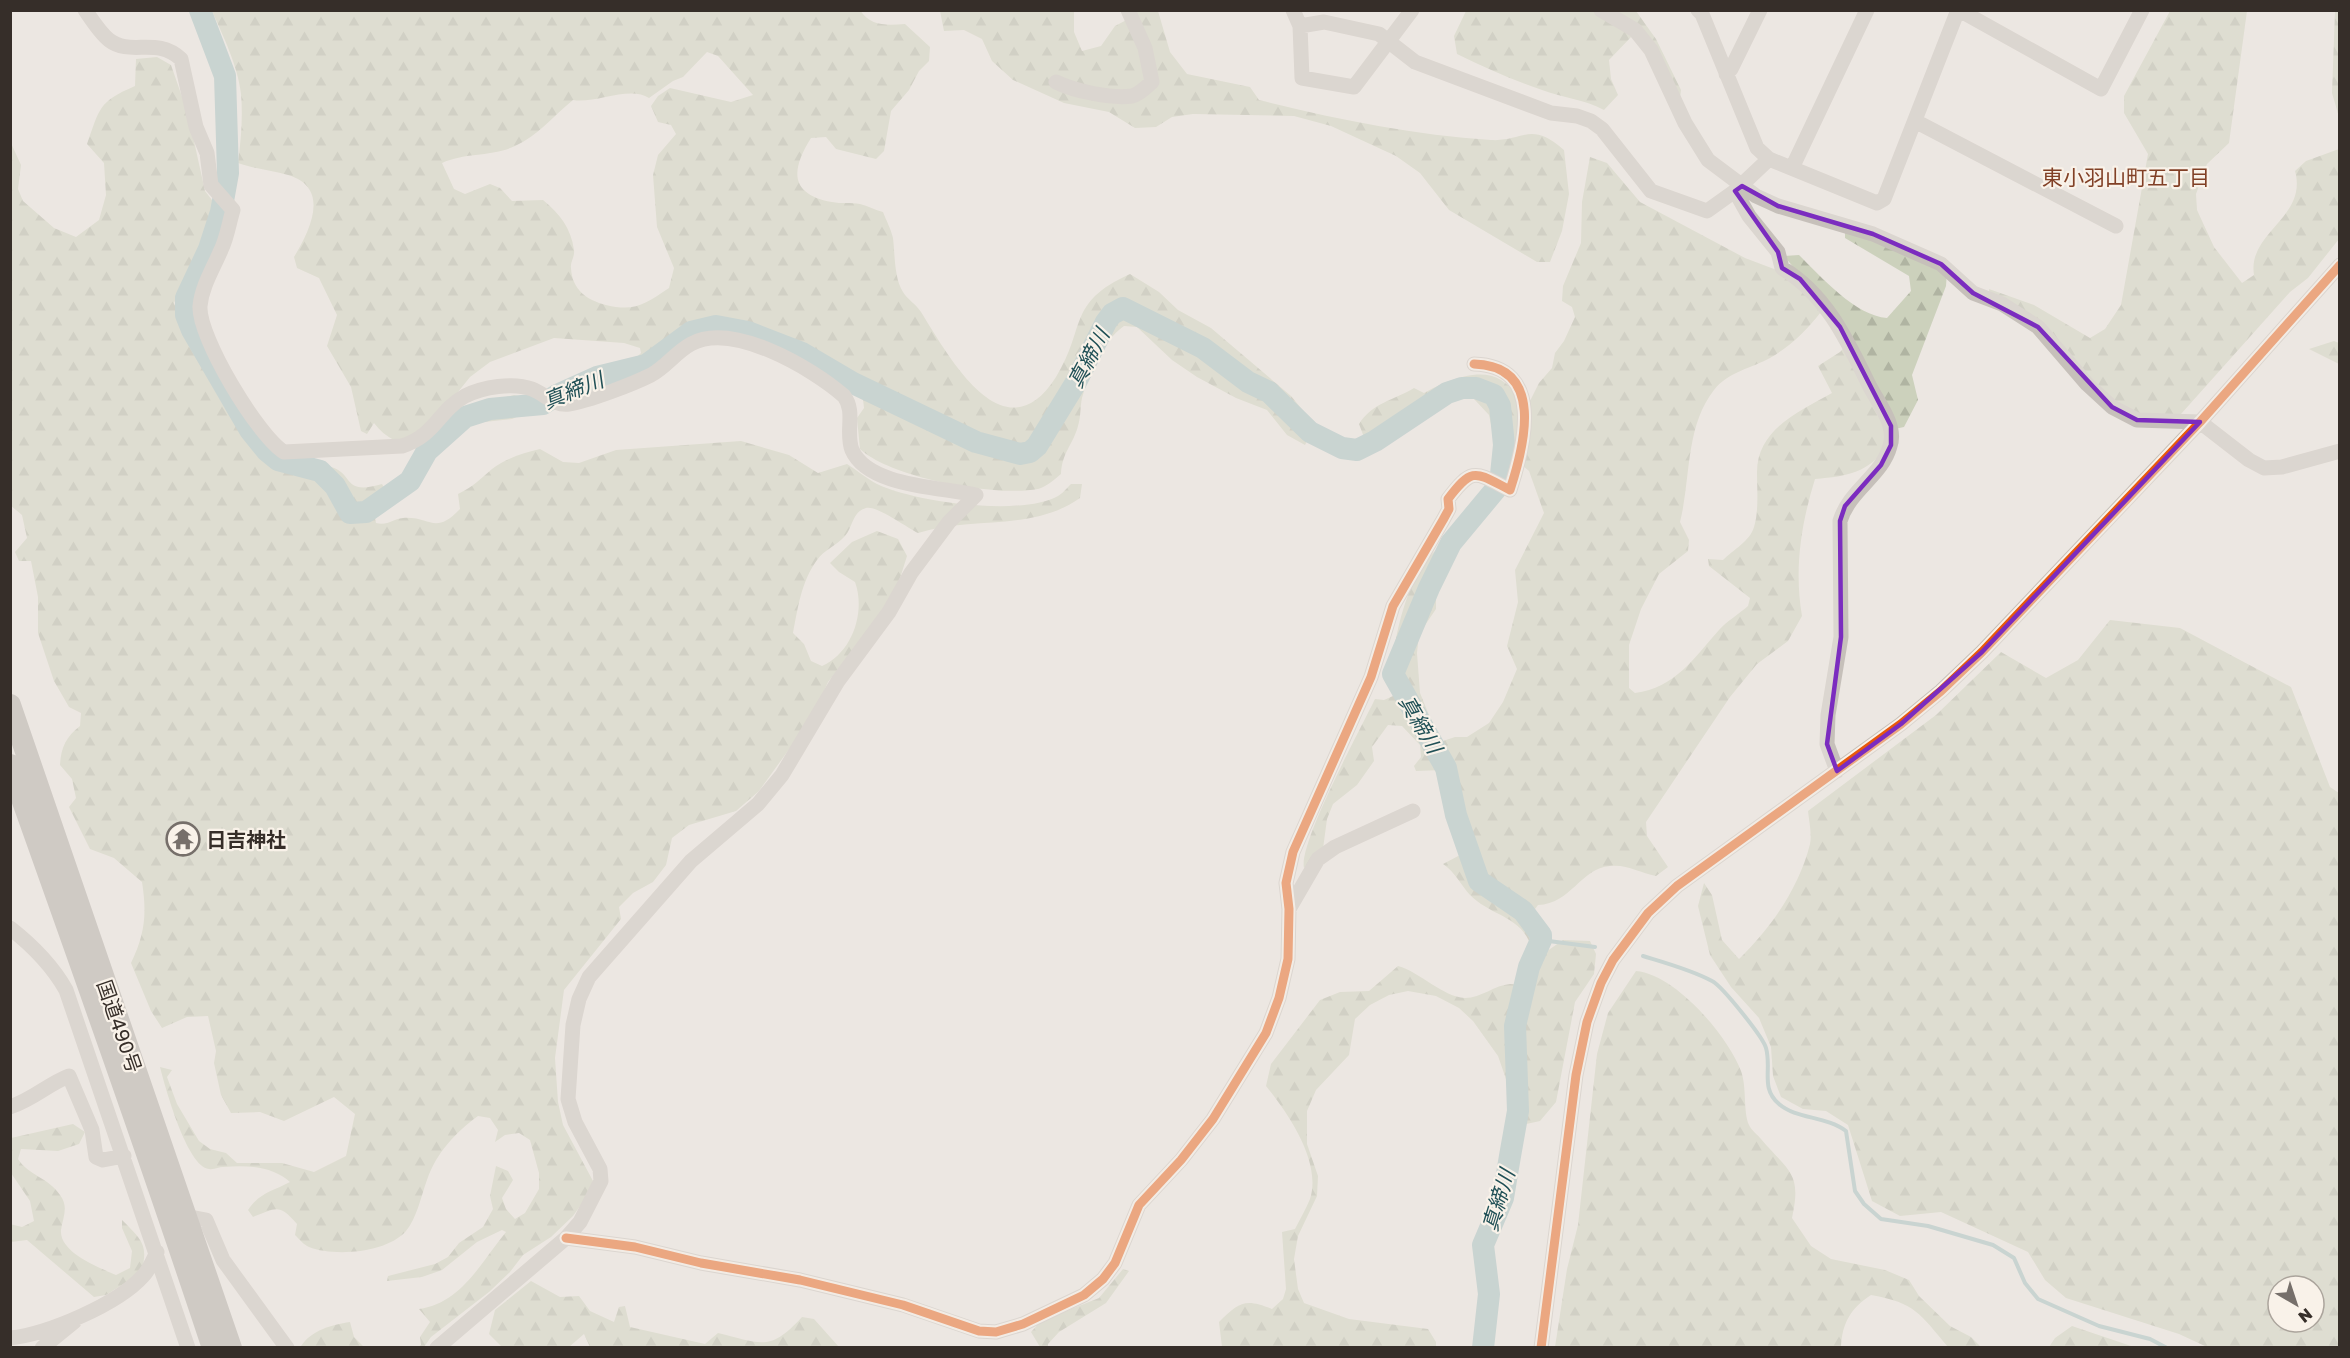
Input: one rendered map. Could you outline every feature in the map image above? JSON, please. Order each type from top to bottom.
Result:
[{"type":"highway","name":"国道490号","points":[[10,705],[17,763],[55,896],[90,986],[213,1347]]},
{"type":"highway","name":"国道490号","points":[[17,763],[186,1216],[231,1347]]},
{"type":"street","points":[[85,10],[109,40],[117,44],[160,46],[181,59],[196,127],[207,153],[211,184],[222,200],[233,210],[222,248],[201,299],[203,328],[251,418],[273,445],[284,452],[402,446],[419,440],[443,414],[465,396],[491,388],[518,385],[565,404],[580,402],[652,374],[689,344],[716,337],[745,340],[798,366],[844,396],[850,409],[853,451],[866,466],[882,476],[903,483],[976,495],[949,522],[911,573],[889,612],[838,681],[782,775],[758,804],[691,861],[589,976],[579,999],[573,1025],[568,1099],[575,1122],[600,1169],[601,1181],[580,1221],[566,1238],[437,1347]]},
{"type":"street","points":[[1056,82],[1084,92],[1131,96],[1139,93],[1152,82],[1145,48],[1128,10]]},
{"type":"street","points":[[1293,10],[1300,26],[1302,78],[1354,87],[1412,10]]},
{"type":"street","points":[[1601,10],[1635,30],[1651,50],[1700,148],[1738,189],[1778,206],[1873,234],[1941,264],[1973,292],[2002,304],[2038,327],[2087,384],[2112,407],[2137,420],[2200,422],[2249,460],[2264,468],[2282,467],[2340,451]]},
{"type":"street","points":[[1698,10],[1702,14],[1757,148],[1769,159],[1877,203],[1884,199],[1958,10],[2101,88],[2142,10]]},
{"type":"street","points":[[1726,74],[1731,69],[1760,10]]},
{"type":"street","points":[[1792,168],[1861,13]]},
{"type":"street","points":[[1300,26],[1324,22],[1379,34],[1414,62],[1551,113],[1577,116],[1591,121],[1602,129],[1651,191],[1707,211],[1738,189],[1769,159]]},
{"type":"street","points":[[1915,121],[2116,226]]},
{"type":"street","points":[[1738,189],[1749,216],[1778,252],[1782,267],[1800,279],[1840,327],[1891,426],[1891,445],[1881,465],[1850,498],[1840,521],[1841,637],[1828,715],[1827,744],[1837,771]]},
{"type":"street","points":[[1541,1347],[1581,1043],[1601,983],[1637,927],[1677,886],[1901,724],[1982,652],[2200,422],[2340,265]]},
{"type":"street","points":[[566,1238],[635,1247],[701,1263],[800,1280],[903,1305],[979,1331],[996,1332],[1057,1309],[1084,1295],[1103,1279],[1115,1263],[1139,1205],[1181,1160],[1250,1061],[1266,1033],[1279,998],[1288,959],[1289,909],[1286,883],[1293,852],[1371,677],[1393,606],[1449,509],[1448,499],[1464,478],[1476,474],[1510,490],[1520,461],[1523,438],[1525,411],[1521,390],[1507,371],[1492,364],[1474,364]]},
{"type":"street","points":[[1289,909],[1318,860],[1335,848],[1413,811]]},
{"type":"street","points":[[10,928],[40,954],[56,972],[66,990],[188,1347]]},
{"type":"street","points":[[10,1107],[42,1093],[57,1080],[69,1076],[92,1130],[96,1157],[103,1160],[124,1156]]},
{"type":"street","points":[[186,1216],[206,1220],[223,1260],[287,1347]]},
{"type":"street","points":[[10,1338],[31,1335],[83,1313],[130,1288],[144,1275],[157,1252]]},
{"type":"street","points":[[42,1347],[83,1313]]},
{"type":"highlighted area","points":[[1742,186],[1778,206],[1873,234],[1941,264],[1973,293],[2038,327],[2112,407],[2137,420],[2200,422],[1982,652],[1901,724],[1837,771],[1827,744],[1841,637],[1840,521],[1845,506],[1881,465],[1891,445],[1891,426],[1840,327],[1800,279],[1782,268],[1778,252],[1735,191]]},
{"type":"green space","points":[[860,10],[864,16],[874,22],[905,24],[930,47],[929,61],[919,71],[909,90],[891,111],[884,151],[876,159],[836,149],[826,137],[811,138],[800,160],[798,179],[801,187],[818,198],[835,203],[860,204],[883,212],[893,238],[896,273],[903,292],[919,309],[962,373],[979,391],[998,404],[1017,407],[1036,400],[1056,377],[1087,306],[1096,295],[1130,274],[1159,292],[1178,310],[1211,328],[1291,396],[1315,425],[1305,445],[1287,435],[1267,410],[1236,398],[1197,377],[1172,360],[1137,327],[1124,326],[1103,349],[1093,368],[1082,398],[1078,426],[1063,460],[1061,474],[1038,489],[1019,491],[971,488],[919,477],[875,459],[860,449],[857,418],[864,408],[863,399],[840,382],[756,331],[733,323],[717,321],[687,327],[674,335],[652,358],[644,373],[561,400],[548,391],[587,374],[633,361],[641,353],[640,348],[624,343],[554,338],[490,362],[470,377],[454,397],[459,409],[514,395],[534,400],[535,409],[512,419],[475,423],[448,439],[419,450],[389,437],[374,423],[367,434],[361,431],[351,387],[327,346],[337,315],[319,278],[297,268],[294,257],[306,235],[313,212],[310,190],[302,181],[288,175],[238,163],[242,120],[239,83],[229,51],[212,11]],"holes":[[[707,52],[718,56],[753,95],[731,102],[670,88],[658,96],[651,106],[658,122],[671,125],[676,134],[658,155],[653,175],[657,227],[674,268],[669,288],[639,305],[625,308],[606,305],[582,293],[572,276],[573,242],[559,216],[543,200],[512,201],[500,188],[490,184],[465,194],[454,189],[442,163],[515,146],[538,131],[573,100],[591,100],[632,93],[649,98],[673,81],[683,77]]]},
{"type":"green space","points":[[940,11],[1074,11],[1074,32],[1082,51],[1101,46],[1115,26],[1134,16],[1134,11],[1158,11],[1170,52],[1187,74],[1250,87],[1259,100],[1345,120],[1462,138],[1502,140],[1527,134],[1543,136],[1564,150],[1569,194],[1562,231],[1550,262],[1537,262],[1449,210],[1420,173],[1396,156],[1331,126],[1294,116],[1193,114],[1172,117],[1156,127],[1135,128],[1109,112],[1064,103],[1013,80],[992,61],[982,39],[964,30],[944,31]]},
{"type":"green space","points":[[1466,11],[1636,11],[1656,39],[1681,90],[1680,98],[1632,36],[1609,60],[1611,79],[1618,95],[1604,110],[1510,78],[1457,54],[1454,36]]},
{"type":"green space","points":[[2170,11],[2247,11],[2229,143],[2207,164],[2196,194],[2197,210],[2214,247],[2242,283],[2254,275],[2254,260],[2259,247],[2293,201],[2297,187],[2295,171],[2306,161],[2339,149],[2339,239],[2308,278],[2290,292],[2181,414],[2150,415],[2127,411],[1989,292],[1989,289],[2034,305],[2090,338],[2105,329],[2121,305],[2148,154],[2124,113],[2124,96]]},
{"type":"green space","points":[[2335,11],[2340,11],[2339,117],[2332,93]]},
{"type":"green space","points":[[157,57],[171,65],[188,114],[205,191],[215,204],[208,228],[174,303],[192,345],[220,400],[237,426],[255,448],[273,463],[291,470],[314,466],[331,467],[360,487],[382,484],[387,493],[373,504],[376,523],[384,524],[403,518],[432,523],[444,522],[460,509],[458,494],[503,462],[540,449],[563,462],[579,463],[616,450],[741,441],[789,455],[818,473],[847,464],[873,482],[894,491],[967,505],[1019,506],[1041,502],[1060,495],[1071,484],[1082,484],[1080,498],[1061,509],[1042,515],[1022,520],[938,528],[918,533],[884,513],[866,508],[855,516],[845,536],[817,560],[804,586],[793,633],[804,644],[811,661],[822,666],[841,652],[849,642],[859,606],[855,582],[830,563],[852,542],[877,531],[898,539],[907,556],[896,591],[883,612],[828,682],[813,716],[759,791],[736,811],[689,825],[672,838],[666,865],[653,882],[633,893],[619,907],[621,919],[564,990],[555,1058],[558,1102],[563,1125],[593,1181],[588,1195],[573,1216],[551,1237],[523,1255],[510,1272],[489,1292],[431,1337],[424,1347],[418,1347],[421,1345],[420,1337],[430,1322],[419,1309],[447,1299],[459,1290],[506,1232],[502,1230],[477,1242],[442,1270],[422,1277],[387,1281],[388,1276],[435,1264],[448,1257],[459,1243],[483,1227],[493,1209],[490,1196],[496,1166],[508,1171],[513,1180],[502,1198],[506,1209],[515,1219],[525,1213],[539,1189],[539,1173],[530,1140],[519,1133],[505,1135],[495,1142],[498,1130],[490,1118],[478,1116],[462,1129],[441,1152],[431,1170],[416,1213],[406,1231],[386,1244],[360,1251],[332,1252],[307,1246],[295,1235],[297,1224],[281,1210],[272,1210],[253,1217],[248,1210],[252,1204],[267,1193],[290,1182],[283,1177],[259,1168],[232,1166],[209,1169],[201,1165],[193,1155],[178,1125],[160,1067],[172,1070],[167,1077],[177,1104],[199,1141],[210,1149],[226,1153],[237,1163],[282,1163],[314,1172],[346,1156],[355,1114],[334,1097],[284,1121],[260,1112],[231,1113],[221,1095],[214,1063],[216,1051],[208,1016],[187,1017],[162,1028],[151,1011],[131,963],[144,924],[142,882],[114,858],[90,849],[69,807],[76,798],[72,779],[60,765],[65,743],[80,726],[81,713],[69,707],[54,681],[38,633],[38,597],[31,561],[19,561],[15,552],[27,538],[22,515],[10,505],[10,141],[21,165],[18,189],[23,201],[54,228],[76,237],[99,220],[106,195],[104,163],[87,144],[98,114],[107,102],[135,86],[136,59]]},
{"type":"green space","points":[[1590,157],[1607,163],[1640,202],[1745,258],[1782,272],[1799,284],[1821,312],[1804,332],[1785,348],[1770,358],[1726,379],[1714,390],[1705,405],[1693,437],[1680,522],[1689,540],[1688,551],[1659,574],[1641,609],[1629,645],[1629,688],[1635,693],[1649,690],[1673,678],[1692,661],[1722,627],[1748,606],[1750,598],[1709,566],[1708,559],[1723,560],[1752,532],[1757,514],[1759,457],[1764,444],[1782,423],[1832,393],[1818,366],[1840,352],[1853,338],[1784,256],[1799,255],[1851,303],[1875,316],[1887,318],[1911,291],[1909,276],[1845,238],[1845,229],[1947,272],[1946,286],[1912,375],[1918,400],[1904,427],[1885,431],[1888,446],[1865,468],[1848,474],[1815,479],[1800,547],[1799,581],[1802,616],[1788,641],[1757,664],[1730,697],[1646,822],[1647,836],[1668,867],[1656,876],[1628,867],[1616,866],[1600,868],[1591,873],[1559,899],[1538,905],[1529,917],[1535,936],[1532,948],[1521,929],[1470,895],[1443,864],[1462,854],[1461,816],[1443,770],[1416,771],[1414,766],[1421,757],[1420,745],[1402,726],[1388,725],[1372,747],[1374,761],[1357,785],[1333,804],[1327,819],[1323,849],[1304,868],[1305,855],[1320,812],[1375,699],[1384,700],[1393,696],[1393,660],[1401,616],[1417,575],[1427,559],[1439,548],[1449,557],[1436,593],[1436,609],[1419,634],[1417,653],[1420,693],[1438,737],[1437,743],[1455,737],[1467,737],[1489,723],[1503,702],[1517,669],[1507,646],[1518,602],[1515,570],[1544,513],[1529,471],[1513,457],[1499,461],[1489,415],[1474,399],[1452,399],[1365,440],[1359,424],[1370,411],[1414,388],[1424,393],[1451,380],[1472,375],[1492,376],[1501,380],[1527,407],[1539,383],[1552,368],[1555,353],[1564,341],[1575,317],[1572,307],[1562,301],[1563,286],[1581,243],[1582,202]]},
{"type":"green space","points":[[2334,341],[2339,343],[2339,364],[2309,349]]},
{"type":"green space","points":[[2110,620],[2180,628],[2291,687],[2330,787],[2339,793],[2339,1347],[2207,1347],[2179,1334],[2066,1298],[2045,1280],[2028,1252],[1941,1212],[1900,1216],[1872,1201],[1848,1125],[1826,1111],[1803,1109],[1781,1097],[1773,1076],[1771,1047],[1759,1018],[1731,987],[1710,955],[1698,906],[1704,883],[1712,895],[1722,940],[1739,959],[1773,921],[1799,876],[1810,844],[1808,811],[1936,715],[2001,652],[2046,678],[2078,660]]},
{"type":"green space","points":[[1563,940],[1590,941],[1596,954],[1594,974],[1575,1002],[1556,1102],[1540,1121],[1522,1125],[1498,1056],[1473,1021],[1459,1008],[1436,996],[1408,991],[1389,995],[1370,1005],[1355,1019],[1349,1055],[1316,1090],[1307,1111],[1307,1144],[1318,1176],[1317,1196],[1298,1236],[1294,1259],[1298,1289],[1304,1303],[1349,1319],[1428,1329],[1436,1342],[1436,1347],[1222,1347],[1219,1322],[1226,1315],[1237,1306],[1249,1303],[1272,1309],[1283,1299],[1286,1289],[1282,1232],[1295,1229],[1307,1206],[1312,1185],[1311,1170],[1307,1154],[1293,1124],[1266,1086],[1271,1064],[1320,1000],[1340,992],[1369,991],[1398,966],[1457,997],[1477,996],[1504,985],[1528,987],[1540,956]]},
{"type":"green space","points":[[1636,971],[1667,983],[1683,995],[1725,1041],[1741,1071],[1749,1125],[1791,1174],[1795,1191],[1792,1218],[1811,1246],[1831,1259],[1885,1270],[1909,1280],[1919,1296],[1950,1326],[1971,1337],[1981,1347],[1948,1347],[1923,1318],[1908,1306],[1871,1295],[1858,1305],[1849,1317],[1843,1331],[1841,1347],[1555,1347],[1567,1269],[1578,1225],[1597,1054],[1608,1013]]},
{"type":"green space","points":[[73,1124],[85,1132],[79,1144],[58,1151],[21,1149],[18,1159],[27,1169],[50,1184],[63,1199],[65,1208],[62,1238],[66,1246],[82,1258],[116,1275],[130,1268],[132,1251],[122,1228],[122,1220],[139,1238],[144,1249],[141,1273],[106,1295],[94,1297],[27,1240],[11,1242],[10,1224],[22,1227],[34,1221],[30,1201],[11,1173],[11,1138]]},
{"type":"green space","points":[[1123,1269],[1129,1271],[1106,1303],[1059,1332],[1048,1347],[1040,1347],[1031,1332],[1041,1321],[1099,1298]]},
{"type":"green space","points":[[531,1281],[560,1297],[579,1296],[590,1311],[614,1322],[619,1307],[625,1306],[630,1327],[705,1344],[718,1333],[755,1342],[772,1341],[802,1317],[814,1319],[839,1347],[590,1347],[584,1334],[569,1347],[502,1347],[489,1334],[495,1310]]},
{"type":"green space","points":[[350,1322],[354,1337],[364,1347],[301,1346],[305,1340],[322,1329]]},
{"type":"green space","points":[[2072,1326],[2134,1347],[2049,1347],[2055,1338]]},
{"type":"waterway","name":"真締川","points":[[200,10],[225,76],[228,173],[221,212],[209,249],[186,298],[186,315],[192,330],[250,430],[267,451],[278,460],[320,471],[335,486],[350,513],[366,512],[410,481],[427,451],[465,417],[490,409],[543,404],[597,377],[646,365],[691,332],[716,326],[748,332],[802,353],[853,383],[976,442],[1020,454],[1030,452],[1037,446],[1075,384],[1106,322],[1112,314],[1123,308],[1203,348],[1248,382],[1269,392],[1310,432],[1342,448],[1357,450],[1375,441],[1447,393],[1462,388],[1476,388],[1494,395],[1500,406],[1504,445],[1500,484],[1451,543],[1429,588],[1393,674],[1446,768],[1456,815],[1479,881],[1523,911],[1541,935],[1529,967],[1515,1026],[1518,1111],[1503,1198],[1483,1245],[1489,1294],[1483,1348]]},
{"type":"waterway","points":[[1541,940],[1595,947]]},
{"type":"waterway","points":[[1643,956],[1704,977],[1724,992],[1750,1023],[1766,1048],[1768,1085],[1773,1098],[1786,1109],[1838,1126],[1846,1131],[1855,1191],[1864,1204],[1881,1219],[1928,1226],[1993,1245],[2014,1258],[2025,1283],[2038,1299],[2099,1326],[2150,1339],[2167,1348]]},
{"type":"cycle path","points":[[1541,1348],[1576,1075],[1587,1022],[1601,983],[1613,960],[1648,913],[1677,886],[1901,724],[1941,691],[1982,652],[2200,422],[2340,265]]},
{"type":"cycle path","points":[[566,1238],[635,1247],[701,1263],[800,1280],[903,1305],[979,1331],[996,1332],[1023,1324],[1084,1295],[1103,1279],[1115,1263],[1139,1205],[1181,1160],[1213,1119],[1266,1033],[1279,998],[1288,959],[1289,909],[1286,883],[1293,852],[1371,677],[1393,606],[1449,509],[1448,499],[1463,481],[1475,475],[1482,476],[1510,490],[1521,451],[1524,430],[1521,393],[1512,378],[1497,368],[1474,364]]},
{"type":"place","name":"日吉神社","points":[[183,839]]},
{"type":"district","name":"東小羽山町五丁目","points":[[2126,177]]}]
